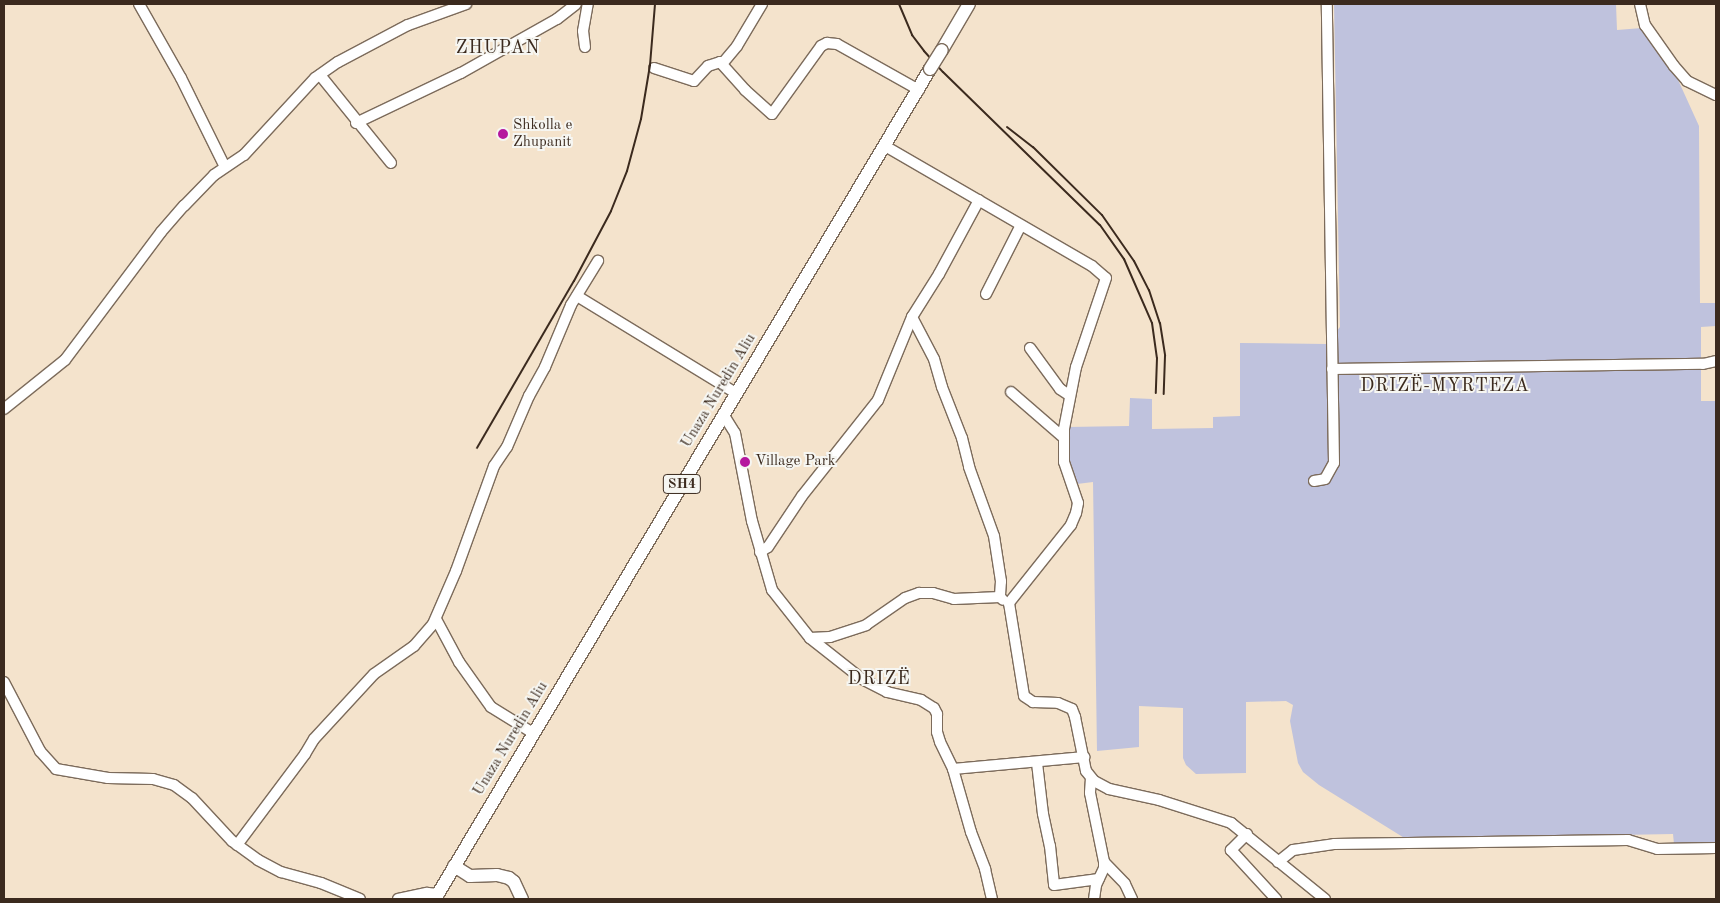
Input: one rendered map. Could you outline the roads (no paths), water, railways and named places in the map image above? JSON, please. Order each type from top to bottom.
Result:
[{"type":"main road","name":"Unaza Nuredin Aliu","points":[[437,896],[969,4]]},
{"type":"main road","points":[[454,866],[470,876],[497,875],[509,878],[514,882],[522,899]]},
{"type":"street","points":[[139,4],[181,78],[225,167]]},
{"type":"street","points":[[4,410],[70,354],[161,232],[184,206],[225,167],[244,155],[302,91],[320,75],[338,62],[408,25],[466,4]]},
{"type":"street","points":[[356,123],[454,77],[557,20],[576,4]]},
{"type":"street","points":[[585,47],[583,31],[588,4]]},
{"type":"street","points":[[722,64],[737,46],[762,4]]},
{"type":"street","points":[[1314,481],[1325,479],[1334,464],[1327,4]]},
{"type":"street","points":[[1640,4],[1645,25],[1674,66],[1697,87],[1716,95]]},
{"type":"street","points":[[654,68],[694,81],[712,63],[722,64],[744,90],[772,114],[818,51],[827,43],[843,46],[919,90]]},
{"type":"street","points":[[320,75],[356,123],[391,163]]},
{"type":"street","points":[[810,638],[830,638],[866,625],[893,606],[919,593],[954,599],[1004,600],[1071,524],[1078,503],[1065,468],[1063,438],[1069,395],[1106,278],[1092,266],[885,146]]},
{"type":"street","points":[[760,552],[768,547],[802,496],[878,400],[912,317],[939,274],[979,200]]},
{"type":"street","points":[[986,294],[1021,224]]},
{"type":"street","points":[[237,845],[305,754],[314,739],[374,674],[414,646],[430,629],[456,571],[494,466],[507,447],[566,316],[598,261]]},
{"type":"street","points":[[577,296],[736,394]]},
{"type":"street","points":[[912,317],[934,359],[949,408],[962,438],[969,467],[994,536],[1004,600],[1024,696],[1033,702],[1058,703],[1072,709],[1086,771],[1091,778],[1109,789],[1159,800],[1224,820],[1236,826],[1325,899]]},
{"type":"street","points":[[1030,348],[1060,389],[1069,395]]},
{"type":"street","points":[[1332,369],[1703,364],[1716,361]]},
{"type":"street","points":[[1011,392],[1063,438]]},
{"type":"street","points":[[724,414],[735,433],[746,494],[760,552],[772,590],[810,638],[873,686],[886,692],[930,704],[937,714],[937,732],[940,742],[954,768],[971,832],[985,869],[992,899]]},
{"type":"street","points":[[436,619],[459,662],[491,707],[533,733]]},
{"type":"street","points":[[4,682],[40,751],[56,769],[91,776],[153,779],[174,785],[192,798],[237,845],[258,860],[281,872],[321,884],[360,899]]},
{"type":"street","points":[[954,768],[1084,757]]},
{"type":"street","points":[[1038,762],[1043,814],[1050,846],[1054,885],[1099,878]]},
{"type":"street","points":[[1091,778],[1090,793],[1104,862],[1094,899]]},
{"type":"street","points":[[1247,834],[1231,850],[1276,899]]},
{"type":"street","points":[[1278,862],[1293,850],[1334,844],[1628,840],[1655,848],[1716,848]]},
{"type":"street","points":[[1104,862],[1125,884],[1132,899]]},
{"type":"street","points":[[398,899],[427,893],[437,896]]},
{"type":"railway","points":[[477,448],[574,281],[611,211],[627,171],[641,119],[650,65],[655,4]]},
{"type":"railway","points":[[899,4],[912,35],[924,51],[943,72],[1100,225],[1124,259],[1152,323],[1157,358],[1156,393]]},
{"type":"railway","points":[[1007,127],[1033,147],[1102,215],[1134,261],[1149,290],[1160,323],[1165,356],[1164,394]]},
{"type":"place","name":"Shkolla e Zhupanit","points":[[503,134]]},
{"type":"place","name":"Village Park","points":[[745,462]]},
{"type":"district","name":"ZHUPAN","points":[[498,48]]},
{"type":"district","name":"DRIZË-MYRTEZA","points":[[1445,386]]},
{"type":"district","name":"DRIZË","points":[[879,679]]}]
